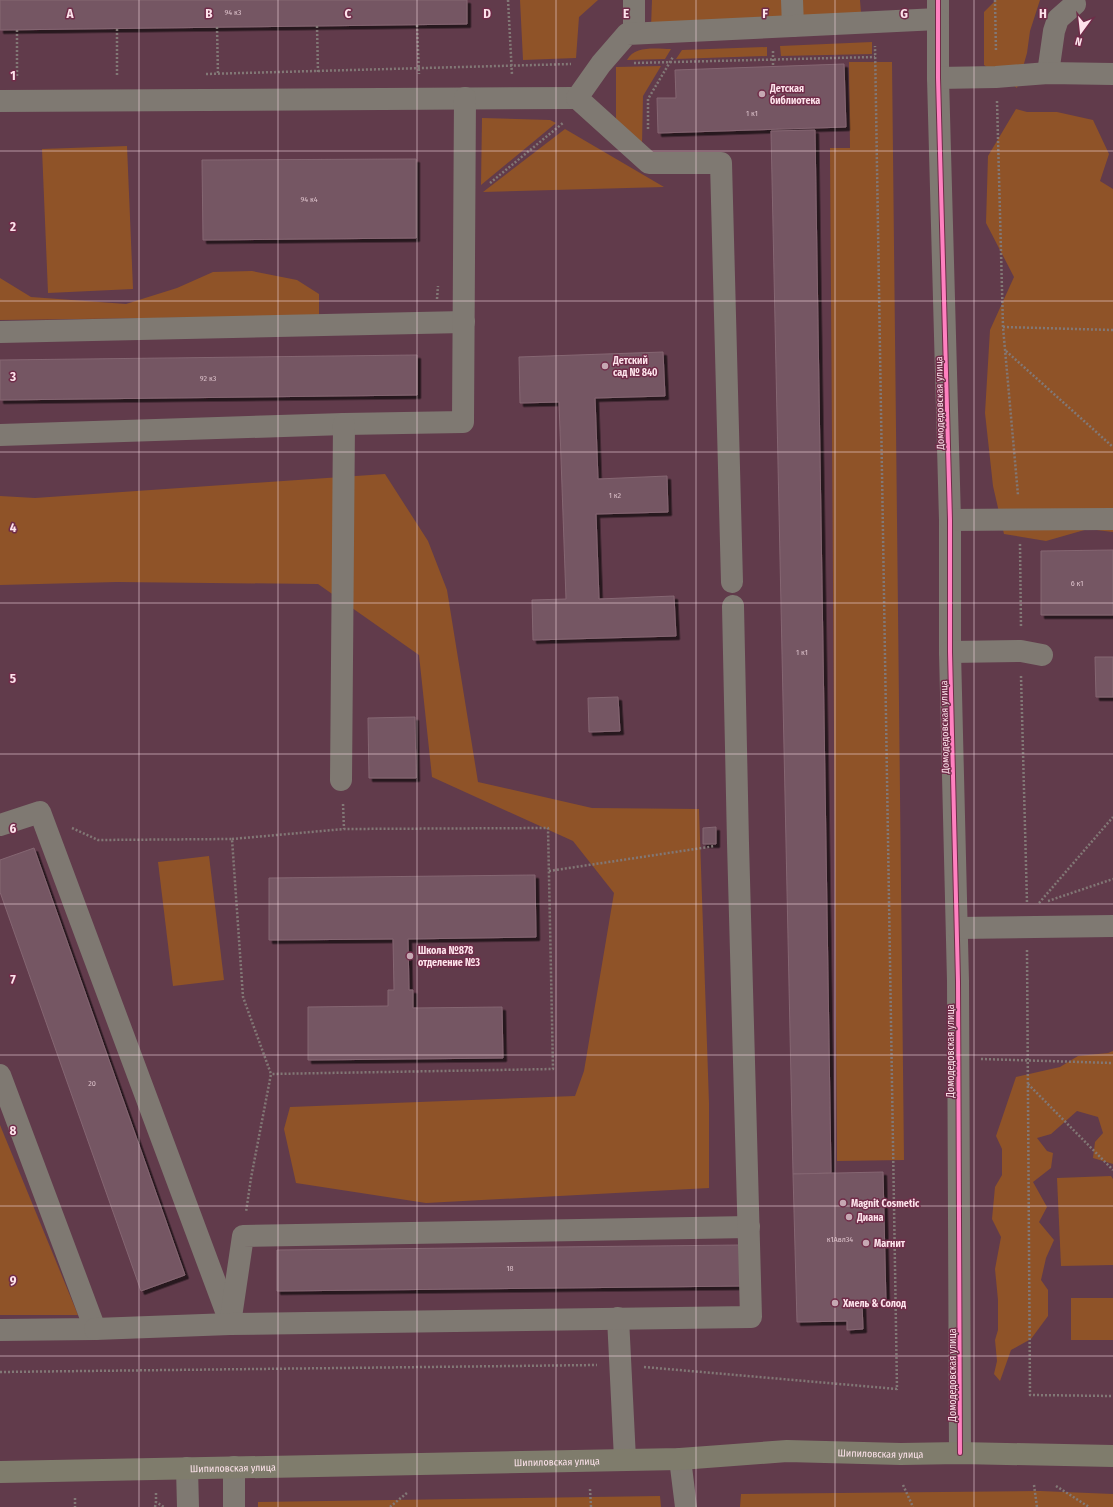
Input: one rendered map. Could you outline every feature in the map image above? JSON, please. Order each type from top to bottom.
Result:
[{"type":"main road","name":"Шипиловская улица","points":[[0,1472],[680,1459],[787,1451],[901,1454],[960,1453],[1113,1456]]},
{"type":"street","points":[[634,0],[634,32]]},
{"type":"street","points":[[792,0],[793,26]]},
{"type":"street","points":[[1048,73],[1054,31],[1058,19],[1074,4]]},
{"type":"street","points":[[581,101],[601,64],[627,34],[634,32],[875,22],[938,10]]},
{"type":"street","name":"Домодедовская улица","points":[[938,10],[938,78],[950,520],[950,652],[959,1058],[960,1453]]},
{"type":"street","points":[[938,78],[996,77],[1048,73],[1113,74]]},
{"type":"street","points":[[9,101],[514,97],[581,101],[649,163],[721,163],[732,582]]},
{"type":"street","points":[[0,435],[344,424],[463,422],[465,98]]},
{"type":"street","points":[[0,332],[464,322]]},
{"type":"street","points":[[341,780],[344,424]]},
{"type":"street","points":[[950,520],[1113,519]]},
{"type":"street","points":[[0,1330],[95,1329],[230,1324],[751,1317],[733,606]]},
{"type":"street","points":[[950,652],[1031,653]]},
{"type":"street","points":[[0,825],[40,812],[230,1324]]},
{"type":"street","points":[[957,928],[1113,926]]},
{"type":"street","points":[[0,1075],[95,1329]]},
{"type":"street","points":[[230,1324],[242,1236],[748,1227]]},
{"type":"street","points":[[618,1318],[625,1459]]},
{"type":"street","points":[[680,1459],[686,1507]]},
{"type":"street","points":[[234,1467],[234,1507]]},
{"type":"street","points":[[187,1468],[188,1507]]},
{"type":"path","points":[[508,0],[514,97]]},
{"type":"path","points":[[995,0],[1003,327],[1031,653],[1027,927],[1030,1395],[1113,1396]]},
{"type":"path","points":[[0,1372],[621,1365],[897,1389],[875,22]]},
{"type":"path","points":[[417,25],[419,68],[418,98]]},
{"type":"path","points":[[317,26],[318,99]]},
{"type":"path","points":[[217,27],[218,100]]},
{"type":"path","points":[[117,29],[118,100]]},
{"type":"path","points":[[9,101],[18,78],[17,30]]},
{"type":"path","points":[[773,48],[773,67]]},
{"type":"path","points":[[649,163],[648,99],[677,51]]},
{"type":"path","points":[[202,74],[875,57]]},
{"type":"path","points":[[110,76],[117,76]]},
{"type":"path","points":[[12,78],[18,78]]},
{"type":"path","points":[[464,204],[581,101]]},
{"type":"path","points":[[1003,327],[1113,330]]},
{"type":"path","points":[[1005,351],[1113,447]]},
{"type":"path","points":[[40,812],[98,840],[232,839],[344,829],[548,828],[553,1069],[271,1074]]},
{"type":"path","points":[[1113,817],[1038,905],[1113,879]]},
{"type":"path","points":[[232,839],[243,997],[271,1074],[251,1178],[242,1236]]},
{"type":"path","points":[[549,871],[738,843]]},
{"type":"path","points":[[959,1058],[1113,1064]]},
{"type":"path","points":[[1027,1083],[1113,1170]]},
{"type":"path","points":[[903,1485],[913,1507]]},
{"type":"path","points":[[1034,1485],[1037,1507]]},
{"type":"path","points":[[1056,1486],[1089,1507]]},
{"type":"path","points":[[590,1489],[590,1507]]},
{"type":"path","points":[[154,1507],[156,1502],[156,1492]]},
{"type":"path","points":[[390,1507],[408,1492]]},
{"type":"path","points":[[74,1498],[75,1507]]},
{"type":"path","points":[[156,1502],[164,1507]]},
{"type":"shaded area","points":[[520,0],[598,0],[579,17],[576,58],[523,60]]},
{"type":"shaded area","points":[[652,0],[787,0],[786,21],[651,27]]},
{"type":"shaded area","points":[[800,0],[860,0],[861,13],[800,20]]},
{"type":"shaded area","points":[[996,0],[1040,0],[1030,31],[1027,53],[1017,88],[984,65],[984,12]]},
{"type":"shaded area","points":[[872,42],[872,54],[781,56],[780,46]]},
{"type":"shaded area","points":[[767,47],[767,56],[676,59],[682,50]]},
{"type":"shaded area","points":[[671,49],[665,59],[627,60],[635,52],[641,50]]},
{"type":"shaded area","points":[[849,62],[892,62],[904,1160],[837,1161],[830,148],[850,148]]},
{"type":"shaded area","points":[[661,66],[643,96],[642,144],[616,123],[616,67]]},
{"type":"shaded area","points":[[1016,109],[1027,112],[1057,112],[1093,120],[1109,154],[1100,181],[1113,189],[1113,532],[1088,529],[1046,541],[1004,534],[993,486],[985,413],[990,330],[1014,277],[986,223],[988,156]]},
{"type":"shaded area","points":[[482,118],[550,120],[556,123],[481,185]]},
{"type":"shaded area","points":[[565,129],[664,187],[483,192]]},
{"type":"shaded area","points":[[127,146],[133,289],[48,293],[42,149]]},
{"type":"shaded area","points":[[252,271],[297,280],[319,294],[319,316],[0,320],[0,278],[31,297],[126,304],[177,288],[213,272]]},
{"type":"shaded area","points":[[385,474],[428,541],[447,590],[478,782],[592,808],[699,809],[709,1103],[709,1188],[426,1203],[296,1183],[284,1129],[290,1107],[575,1096],[584,1071],[614,893],[573,841],[432,777],[419,655],[318,584],[117,582],[0,585],[0,496],[35,498]]},
{"type":"shaded area","points":[[209,856],[224,980],[173,986],[158,862]]},
{"type":"shaded area","points":[[1113,1051],[1113,1164],[1093,1158],[1095,1142],[1103,1133],[1098,1117],[1077,1111],[1051,1134],[1037,1138],[1047,1151],[1053,1153],[1051,1168],[1033,1182],[1047,1207],[1039,1222],[1054,1240],[1046,1258],[1041,1280],[1048,1290],[1048,1316],[1031,1339],[1011,1350],[1000,1381],[994,1374],[997,1361],[995,1340],[998,1330],[998,1300],[995,1269],[1001,1237],[992,1219],[995,1187],[1002,1175],[1002,1149],[996,1136],[1016,1077],[1060,1067],[1078,1056],[1108,1053]]},
{"type":"shaded area","points":[[0,1125],[78,1315],[0,1315]]},
{"type":"shaded area","points":[[1111,1176],[1113,1179],[1113,1265],[1061,1266],[1057,1178]]},
{"type":"shaded area","points":[[1071,1298],[1113,1298],[1113,1340],[1071,1340]]},
{"type":"shaded area","points":[[1040,1491],[1113,1494],[1113,1507],[740,1507],[741,1494]]},
{"type":"shaded area","points":[[660,1496],[661,1507],[258,1507],[258,1502]]},
{"type":"building","points":[[0,0],[467,0],[467,24],[0,30]]},
{"type":"building","points":[[844,64],[846,127],[658,133],[657,98],[676,98],[675,70]]},
{"type":"building","points":[[815,130],[831,1173],[793,1174],[771,131]]},
{"type":"building","points":[[416,159],[416,238],[203,240],[202,160]]},
{"type":"building","points":[[663,352],[665,396],[595,398],[598,479],[667,476],[668,512],[596,514],[599,599],[674,596],[676,636],[533,640],[532,600],[566,599],[559,402],[520,403],[519,357]]},
{"type":"building","points":[[417,355],[417,395],[0,400],[0,360]]},
{"type":"building","points":[[1113,550],[1113,615],[1041,615],[1041,551]]},
{"type":"building","points":[[1095,657],[1113,657],[1113,697],[1096,697]]},
{"type":"building","points":[[618,697],[620,731],[589,732],[588,698]]},
{"type":"building","points":[[415,717],[416,778],[369,778],[368,718]]},
{"type":"building","points":[[716,827],[716,844],[703,844],[703,828]]},
{"type":"building","points":[[34,848],[185,1275],[141,1291],[0,892],[0,860]]},
{"type":"building","points":[[535,875],[536,937],[408,939],[409,990],[413,990],[413,1008],[502,1007],[503,1058],[308,1060],[308,1007],[388,1006],[388,990],[394,990],[393,939],[269,940],[269,878]]},
{"type":"building","points":[[883,1172],[886,1303],[862,1303],[863,1329],[847,1330],[847,1321],[797,1322],[793,1174]]},
{"type":"building","points":[[742,1245],[743,1286],[277,1291],[277,1250]]},
{"type":"cycle path","points":[[938,0],[938,78],[950,520],[950,652],[958,981],[960,1453]]},
{"type":"place","name":"Детская библиотека","points":[[762,94]]},
{"type":"place","name":"Детский сад № 840","points":[[605,366]]},
{"type":"place","name":"Школа №878 отделение №3","points":[[410,956]]},
{"type":"place","name":"Magnit Cosmetic","points":[[843,1203]]},
{"type":"place","name":"Диана","points":[[849,1217]]},
{"type":"place","name":"Магнит","points":[[866,1243]]},
{"type":"place","name":"Хмель & Солод","points":[[835,1303]]}]
